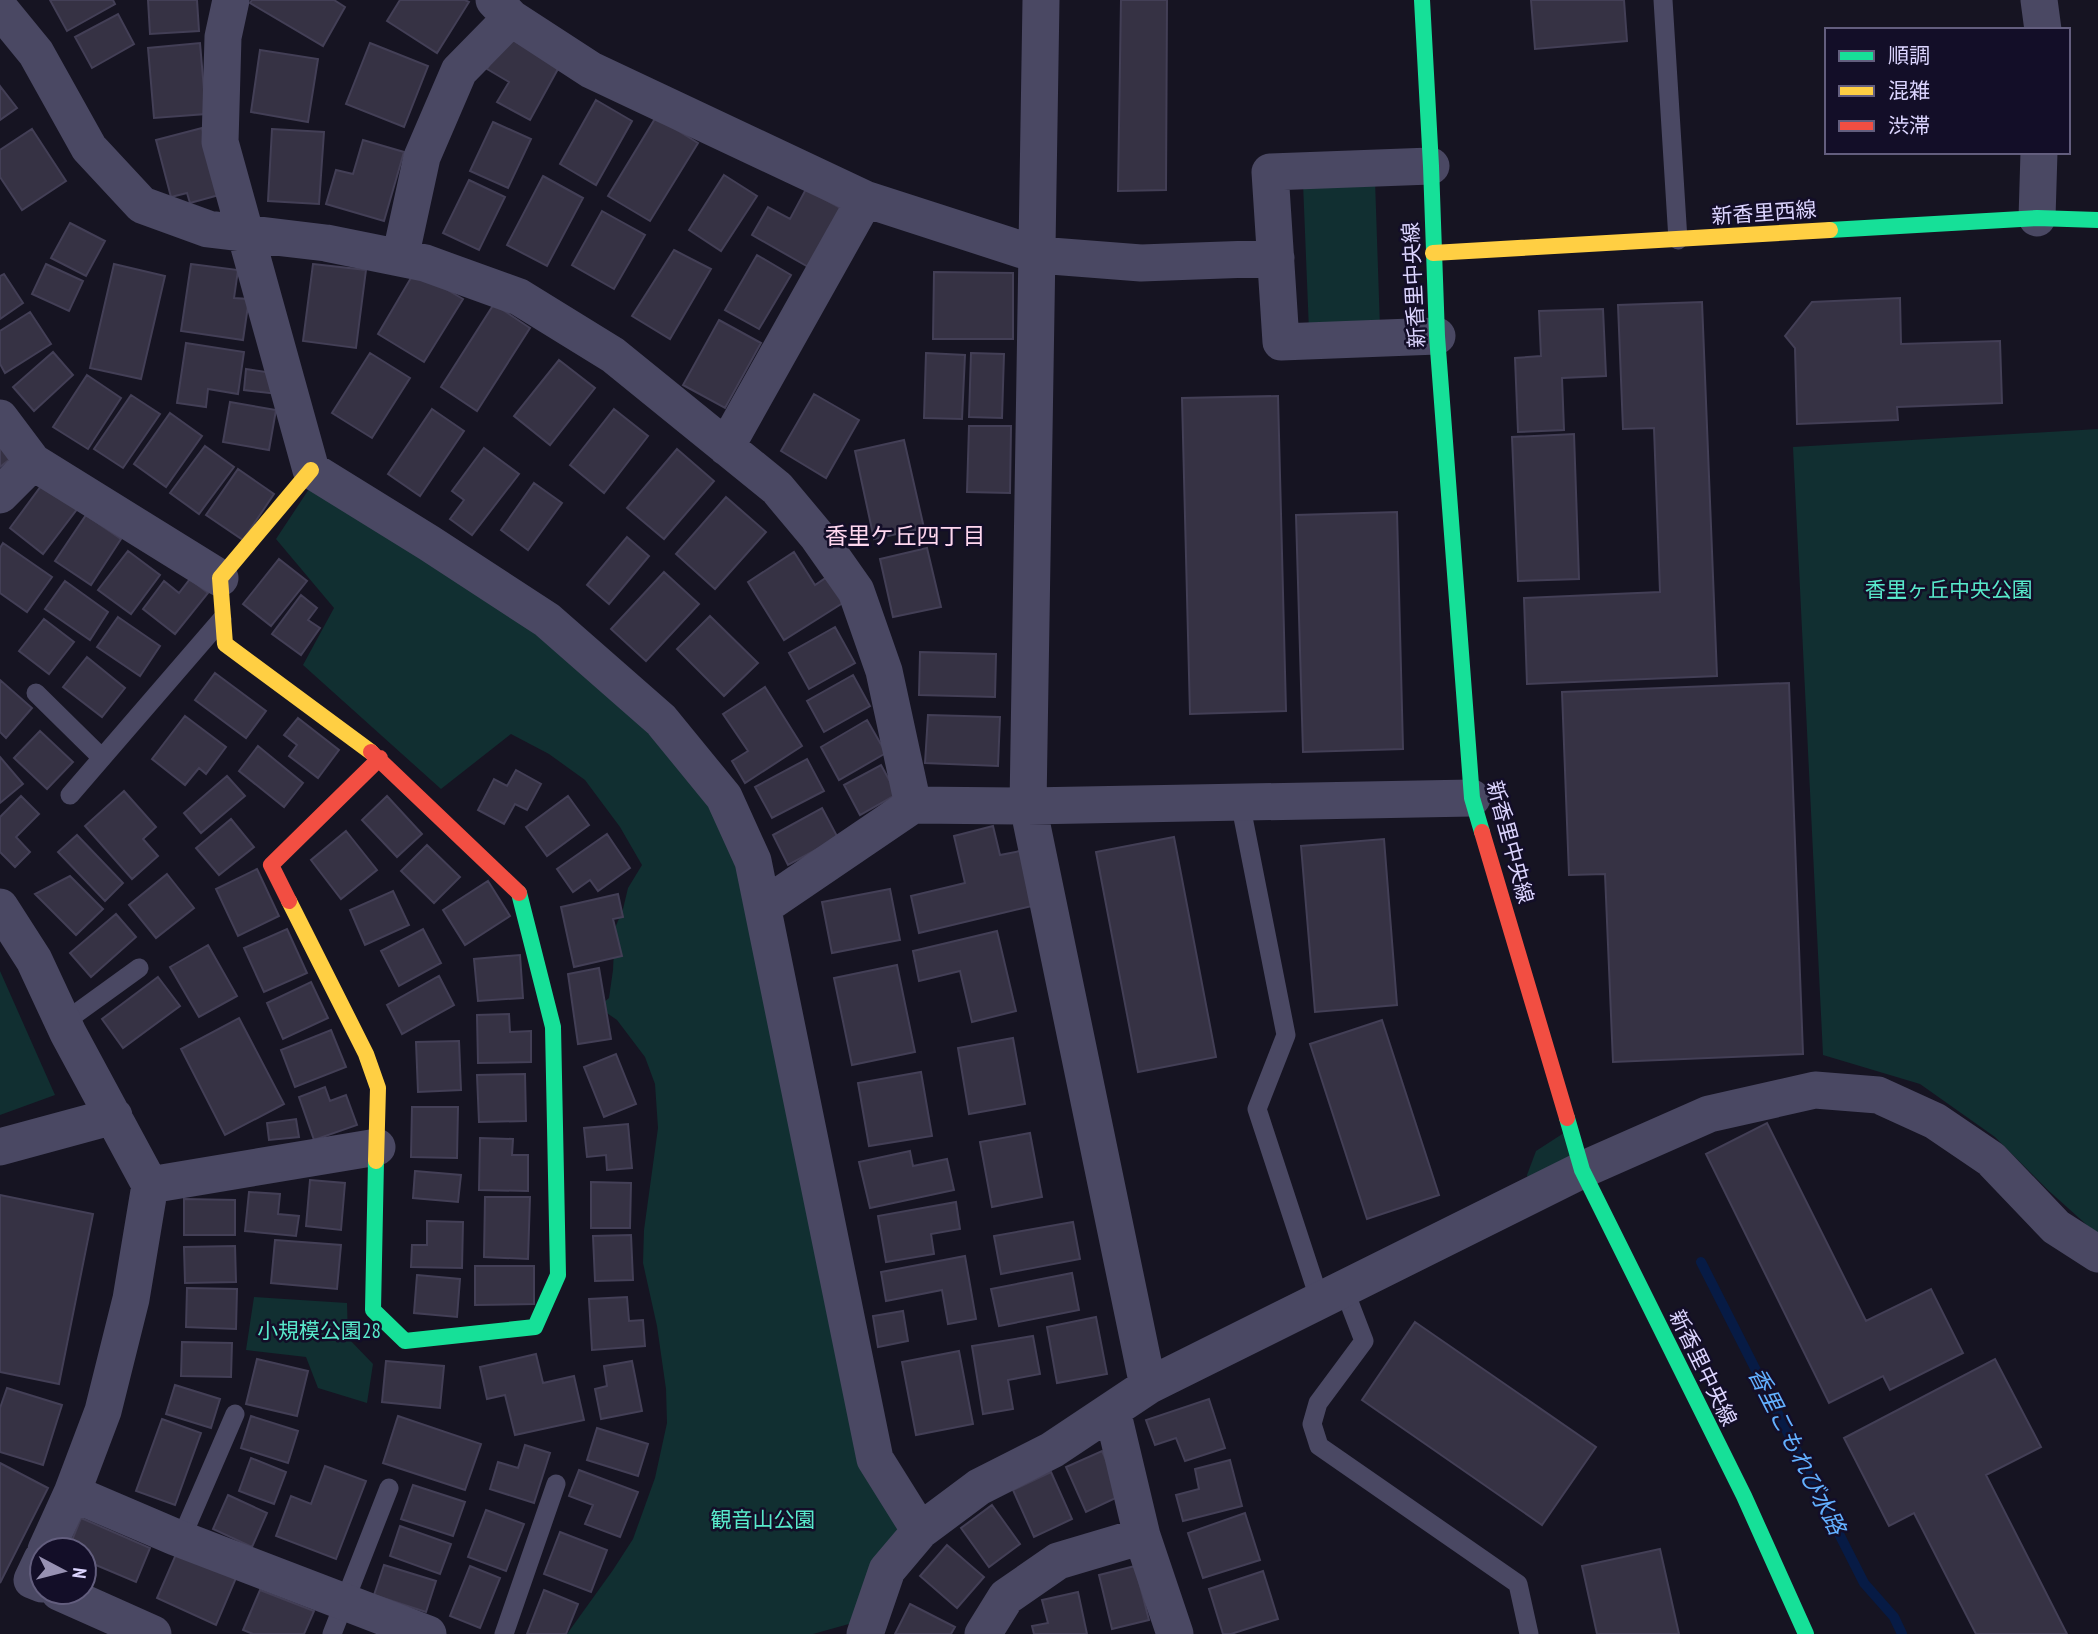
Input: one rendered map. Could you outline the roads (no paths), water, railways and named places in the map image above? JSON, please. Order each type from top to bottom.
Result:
[{"type":"street","points":[[231,0],[223,37],[220,142],[311,470],[547,620],[661,720],[723,797],[754,861],[875,1459],[920,1531]]},
{"type":"street","points":[[1041,0],[1028,806],[1148,1386]]},
{"type":"street","name":"新香里中央線","points":[[1422,0],[1437,336],[1472,798],[1582,1170],[1744,1496],[1806,1634]]},
{"type":"street","points":[[2039,0],[2043,28]]},
{"type":"street","points":[[0,9],[36,53],[89,148],[142,205],[208,229],[326,243],[425,263],[519,298],[613,355],[777,488],[818,537],[856,591],[884,671],[913,805]]},
{"type":"street","points":[[400,258],[422,157],[459,71],[502,9],[591,70],[865,199],[1038,255],[1141,264],[1276,258]]},
{"type":"street","points":[[2037,219],[2039,154]]},
{"type":"street","points":[[1431,166],[1270,172],[1281,342],[1437,336]]},
{"type":"street","points":[[726,447],[865,199]]},
{"type":"street","name":"新香里西線","points":[[1433,253],[2037,219],[2098,220]]},
{"type":"street","points":[[0,418],[33,462],[220,578]]},
{"type":"street","points":[[0,495],[33,462]]},
{"type":"street","points":[[311,470],[220,578],[225,643],[380,758],[519,892],[552,1027],[558,1275],[535,1327],[405,1341],[373,1310],[378,1088],[366,1054],[271,865],[380,758]]},
{"type":"street","points":[[763,907],[913,805],[1028,806],[1472,798]]},
{"type":"street","points":[[0,907],[34,960],[64,1023],[150,1185],[131,1299],[103,1411],[52,1536]]},
{"type":"street","points":[[864,1634],[887,1570],[920,1531],[979,1487],[1052,1450],[1148,1386],[1582,1170],[1709,1114],[1815,1090],[1878,1095],[1935,1121],[1991,1159],[2056,1227],[2098,1254]]},
{"type":"street","points":[[0,1147],[114,1116]]},
{"type":"street","points":[[150,1185],[377,1147]]},
{"type":"street","points":[[1112,1410],[1142,1536],[1175,1634]]},
{"type":"street","points":[[72,1493],[181,1539],[338,1618],[421,1633]]},
{"type":"street","points":[[983,1634],[1006,1597],[1058,1561],[1142,1536]]},
{"type":"street","points":[[90,1606],[153,1634]]},
{"type":"lane","points":[[1663,0],[1678,240]]},
{"type":"lane","points":[[70,794],[223,618]]},
{"type":"lane","points":[[36,693],[102,758]]},
{"type":"lane","points":[[1240,802],[1286,1035],[1257,1109],[1332,1295],[1364,1341],[1318,1403],[1312,1424],[1319,1446],[1518,1584],[1529,1634]]},
{"type":"lane","points":[[64,1023],[139,968]]},
{"type":"lane","points":[[181,1539],[235,1414]]},
{"type":"lane","points":[[504,1634],[556,1484]]},
{"type":"lane","points":[[338,1618],[389,1488]]},
{"type":"waterway","name":"香里こもれび水路","points":[[1701,1262],[1864,1583],[1894,1617],[1902,1634]]},
{"type":"district","name":"香里ケ丘四丁目","points":[[905,536]]},
{"type":"park label","name":"香里ヶ丘中央公園","points":[[1949,590]]},
{"type":"park label","name":"小規模公園28","points":[[319,1331]]},
{"type":"park label","name":"観音山公園","points":[[763,1520]]}]
